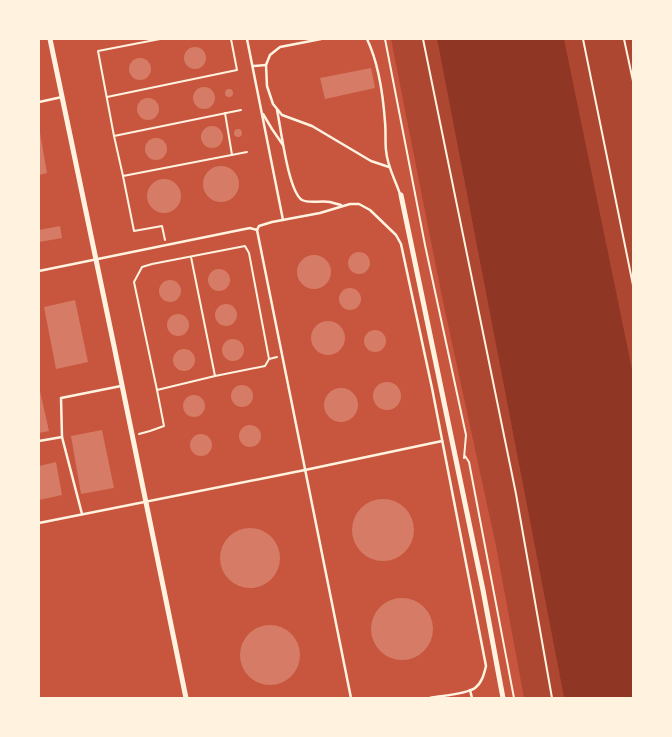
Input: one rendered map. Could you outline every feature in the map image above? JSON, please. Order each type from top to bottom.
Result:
[{"type":"street","points":[[50,39],[186,698]]},
{"type":"street","points":[[401,195],[483,590],[503,698]]},
{"type":"lane","points":[[247,39],[283,220]]},
{"type":"lane","points":[[322,39],[280,46],[270,55],[266,65],[267,86],[273,104],[282,115],[312,126],[371,161],[389,167]]},
{"type":"lane","points":[[367,39],[374,54],[382,91],[389,167],[401,195]]},
{"type":"lane","points":[[252,66],[266,65]]},
{"type":"lane","points":[[39,102],[62,97]]},
{"type":"lane","points":[[277,109],[286,162],[292,184],[298,196],[304,201],[329,202],[342,206]]},
{"type":"lane","points":[[261,111],[284,147]]},
{"type":"lane","points":[[351,698],[257,230],[259,226],[320,213],[342,206],[359,204],[364,206],[396,235],[401,244],[486,666],[482,678],[475,688],[430,698]]},
{"type":"lane","points":[[39,271],[250,228],[257,230]]},
{"type":"lane","points":[[82,514],[62,437],[61,398],[122,386]]},
{"type":"lane","points":[[39,441],[62,437]]},
{"type":"lane","points":[[39,523],[442,441]]},
{"type":"lane","points":[[470,690],[472,698]]},
{"type":"path","points":[[160,39],[98,51],[134,231],[162,226],[166,245]]},
{"type":"path","points":[[107,97],[237,70],[231,39]]},
{"type":"path","points":[[385,39],[425,245],[466,435],[464,464]]},
{"type":"path","points":[[423,39],[516,494],[552,698]]},
{"type":"path","points":[[583,39],[633,285]]},
{"type":"path","points":[[624,39],[633,81]]},
{"type":"path","points":[[114,136],[241,110]]},
{"type":"path","points":[[225,113],[232,155]]},
{"type":"path","points":[[123,176],[247,152]]},
{"type":"path","points":[[132,435],[164,426],[134,282],[142,267],[245,246],[249,252],[269,359],[265,366],[157,390]]},
{"type":"path","points":[[191,257],[215,376]]},
{"type":"path","points":[[269,359],[282,356]]},
{"type":"path","points":[[464,455],[470,462],[514,698]]},
{"type":"shaded area","points":[[391,39],[437,39],[564,698],[524,698],[496,546],[441,292]]},
{"type":"shaded area","points":[[437,39],[564,39],[633,374],[633,698],[564,698]]},
{"type":"shaded area","points":[[494,39],[633,39],[633,698]]},
{"type":"building","points":[[195,47],[203,50],[206,58],[203,66],[195,69],[187,66],[184,58],[187,50]]},
{"type":"building","points":[[140,58],[148,61],[151,69],[148,77],[140,80],[132,77],[129,69],[132,61]]},
{"type":"building","points":[[371,68],[375,88],[325,99],[320,78]]},
{"type":"building","points":[[204,87],[212,90],[215,98],[212,106],[204,109],[196,106],[193,98],[196,90]]},
{"type":"building","points":[[229,89],[233,93],[229,97],[225,93]]},
{"type":"building","points":[[148,98],[156,101],[159,109],[156,117],[148,120],[140,117],[137,109],[140,101]]},
{"type":"building","points":[[212,126],[220,129],[223,137],[220,145],[212,148],[204,145],[201,137],[204,129]]},
{"type":"building","points":[[238,129],[242,133],[238,137],[234,133]]},
{"type":"building","points":[[39,133],[47,173],[39,175]]},
{"type":"building","points":[[156,138],[164,141],[167,149],[164,157],[156,160],[148,157],[145,149],[148,141]]},
{"type":"building","points":[[221,166],[233,172],[239,184],[233,196],[221,202],[209,196],[203,184],[209,172]]},
{"type":"building","points":[[164,179],[171,180],[176,184],[180,189],[180,203],[176,208],[171,212],[164,213],[157,212],[152,208],[148,203],[147,196],[148,189],[152,184],[157,180]]},
{"type":"building","points":[[60,226],[62,238],[39,242],[39,230]]},
{"type":"building","points":[[359,252],[367,255],[370,263],[367,271],[359,274],[351,271],[348,263],[351,255]]},
{"type":"building","points":[[314,255],[326,260],[331,272],[326,284],[314,289],[302,284],[297,272],[302,260]]},
{"type":"building","points":[[219,269],[227,272],[230,280],[227,288],[219,291],[211,288],[208,280],[211,272]]},
{"type":"building","points":[[170,280],[178,283],[181,291],[178,299],[170,302],[162,299],[159,291],[162,283]]},
{"type":"building","points":[[346,288],[354,288],[361,295],[361,303],[354,310],[346,310],[339,303],[339,295]]},
{"type":"building","points":[[75,300],[88,362],[56,369],[44,307]]},
{"type":"building","points":[[226,304],[234,307],[237,315],[234,323],[226,326],[218,323],[215,315],[218,307]]},
{"type":"building","points":[[178,314],[186,317],[189,325],[186,333],[178,336],[170,333],[167,325],[170,317]]},
{"type":"building","points":[[328,321],[340,326],[345,338],[340,350],[328,355],[316,350],[311,338],[316,326]]},
{"type":"building","points":[[371,330],[379,330],[386,337],[386,345],[379,352],[371,352],[364,345],[364,337]]},
{"type":"building","points":[[233,339],[241,342],[244,350],[241,358],[233,361],[225,358],[222,350],[225,342]]},
{"type":"building","points":[[184,349],[192,352],[195,360],[192,368],[184,371],[176,368],[173,360],[176,352]]},
{"type":"building","points":[[387,382],[397,386],[401,396],[397,406],[387,410],[377,406],[373,396],[377,386]]},
{"type":"building","points":[[242,385],[250,388],[253,396],[250,404],[242,407],[234,404],[231,396],[234,388]]},
{"type":"building","points":[[39,387],[49,431],[39,433]]},
{"type":"building","points":[[341,388],[353,393],[358,405],[353,417],[341,422],[329,417],[324,405],[329,393]]},
{"type":"building","points":[[194,395],[202,398],[205,406],[202,414],[194,417],[186,414],[183,406],[186,398]]},
{"type":"building","points":[[250,425],[258,428],[261,436],[258,444],[250,447],[242,444],[239,436],[242,428]]},
{"type":"building","points":[[102,430],[114,488],[81,494],[71,436]]},
{"type":"building","points":[[201,434],[209,437],[212,445],[209,453],[201,456],[193,453],[190,445],[193,437]]},
{"type":"building","points":[[56,462],[62,495],[39,500],[39,466]]},
{"type":"building","points":[[383,499],[395,502],[405,508],[411,518],[414,530],[411,542],[405,552],[395,558],[383,561],[371,558],[361,552],[355,542],[352,530],[355,518],[361,508],[371,502]]},
{"type":"building","points":[[244,528],[256,528],[267,533],[275,541],[280,552],[278,570],[267,583],[256,588],[244,588],[233,583],[225,575],[220,564],[220,552],[225,541],[233,533]]},
{"type":"building","points":[[402,598],[419,603],[424,607],[428,612],[433,629],[428,646],[424,651],[419,655],[402,660],[385,655],[380,651],[376,646],[371,629],[376,612],[380,607],[385,603]]},
{"type":"building","points":[[270,625],[287,630],[295,638],[300,655],[295,672],[287,680],[270,685],[253,680],[245,672],[240,655],[245,638],[253,630]]}]
